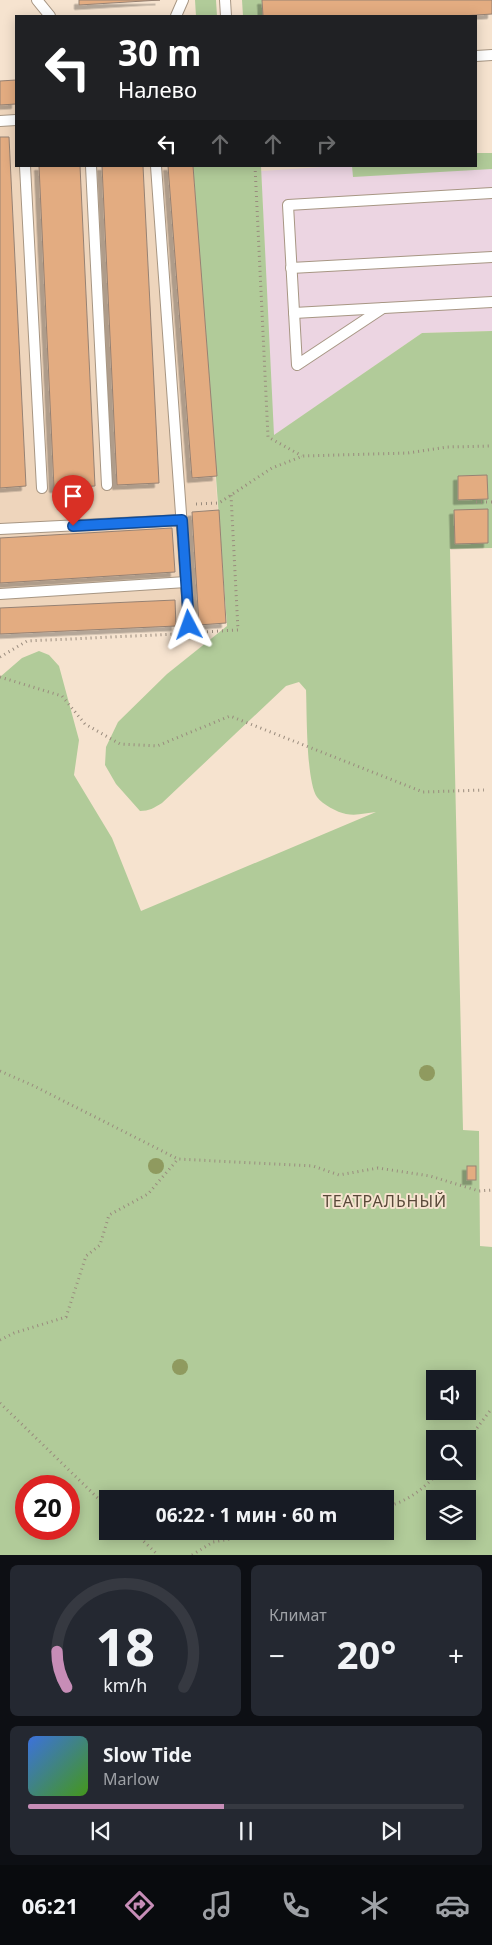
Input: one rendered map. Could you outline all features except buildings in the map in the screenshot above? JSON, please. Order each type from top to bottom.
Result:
[{"type":"lane","points":[[37,0],[49,15]]},
{"type":"lane","points":[[176,15],[183,0]]},
{"type":"lane","points":[[225,0],[226,15]]},
{"type":"lane","points":[[477,56],[492,55]]},
{"type":"lane","points":[[0,121],[15,120]]},
{"type":"lane","points":[[25,167],[42,488]]},
{"type":"lane","points":[[91,167],[107,485]]},
{"type":"lane","points":[[156,167],[189,625]]},
{"type":"lane","points":[[382,308],[297,365],[288,205],[492,194]]},
{"type":"lane","points":[[292,268],[492,257]]},
{"type":"lane","points":[[294,313],[492,302]]},
{"type":"lane","points":[[0,529],[182,520]]},
{"type":"lane","points":[[0,594],[186,582]]},
{"type":"path","points":[[256,167],[268,437],[303,456]]},
{"type":"path","points":[[180,506],[218,503],[272,468],[303,456],[408,453],[447,447],[492,446]]},
{"type":"path","points":[[200,632],[238,630],[231,495]]},
{"type":"path","points":[[476,502],[492,502]]},
{"type":"path","points":[[0,657],[27,641],[180,633]]},
{"type":"path","points":[[0,677],[62,696],[85,724],[120,744],[157,746],[230,716],[423,792],[484,790]]},
{"type":"path","points":[[0,1071],[32,1084],[178,1159],[313,1166],[339,1175],[378,1168],[430,1176],[479,1191],[492,1190]]},
{"type":"path","points":[[0,1340],[14,1333],[66,1317],[86,1256],[100,1245],[109,1214],[148,1194],[178,1159]]},
{"type":"path","points":[[0,1403],[99,1499]]},
{"type":"path","points":[[476,1430],[492,1408]]},
{"type":"path","points":[[394,1505],[401,1503],[431,1480]]},
{"type":"path","points":[[142,1540],[158,1555]]},
{"type":"path","points":[[192,1555],[213,1542],[225,1540]]},
{"type":"shaded area","points":[[15,80],[15,167],[193,167],[226,623],[0,634],[0,81]]},
{"type":"shaded area","points":[[492,158],[492,331],[422,333],[273,436],[261,171],[323,167],[477,166]]},
{"type":"green space","points":[[195,0],[216,0],[217,15],[196,15]]},
{"type":"green space","points":[[242,0],[262,0],[263,15],[243,15]]},
{"type":"green space","points":[[477,153],[492,153],[492,169],[353,177],[352,167],[477,167]]},
{"type":"green space","points":[[193,167],[261,167],[274,435],[422,333],[492,331],[492,548],[450,549],[463,1130],[479,1131],[480,1246],[492,1247],[492,1555],[0,1555],[0,677],[22,658],[39,651],[49,655],[59,666],[79,740],[74,775],[112,838],[141,911],[376,812],[358,815],[346,814],[330,808],[317,797],[313,789],[309,762],[306,690],[299,682],[286,686],[162,803],[149,810],[140,811],[116,784],[105,765],[106,747],[118,722],[167,674],[227,626]]},
{"type":"district","name":"ТЕАТРАЛЬНЫЙ","points":[[385,1201]]},
{"type":"route","points":[[73,526],[182,520],[189,625]]}]
